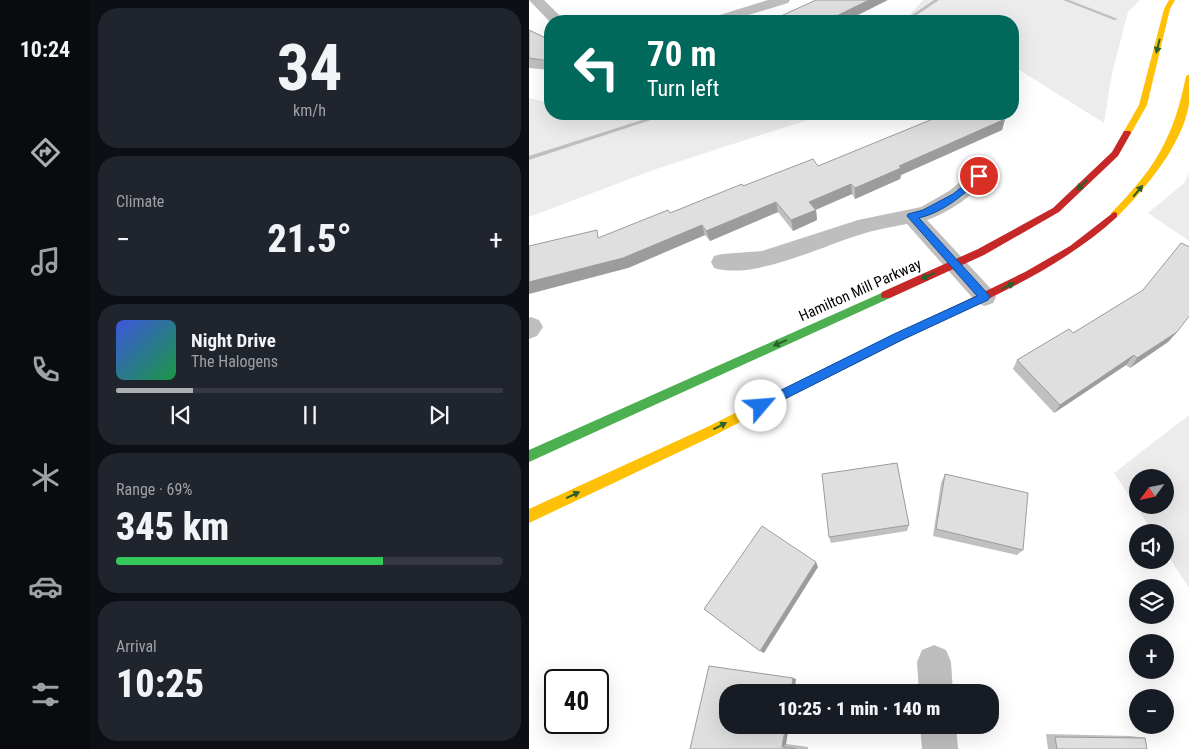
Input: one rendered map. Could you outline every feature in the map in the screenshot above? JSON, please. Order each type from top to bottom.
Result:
[{"type":"street","points":[[536,0],[551,15]]},
{"type":"street","points":[[734,15],[783,0]]},
{"type":"street","name":"Hamilton Mill Parkway","points":[[529,456],[981,252],[1056,210],[1115,154],[1143,105],[1167,8],[1172,0]]},
{"type":"street","points":[[529,516],[709,432],[898,337],[1023,279],[1094,234],[1137,193],[1169,148],[1185,106],[1189,76]]},
{"type":"street","points":[[722,262],[763,259],[858,227],[926,213],[956,196],[979,176]]},
{"type":"street","points":[[912,216],[985,297]]},
{"type":"street","points":[[939,734],[940,749]]},
{"type":"shaded area","points":[[923,0],[1140,0],[1128,12],[1112,73],[1104,123],[1019,70],[1019,15],[909,15]]},
{"type":"shaded area","points":[[529,98],[544,102],[544,120],[807,120],[656,169],[529,217]]},
{"type":"shaded area","points":[[1189,173],[1190,241],[1148,213],[1185,182]]},
{"type":"shaded area","points":[[1189,415],[1189,588],[1174,565],[1174,524],[1148,524],[1141,514],[1174,514],[1174,469],[1129,469],[1129,496],[1114,473]]},
{"type":"building","points":[[816,0],[869,0],[838,15],[783,15]]},
{"type":"building","points":[[529,30],[544,37],[544,60],[529,58]]},
{"type":"building","points":[[930,120],[1003,120],[899,166],[901,168],[855,188],[851,184],[809,202],[816,210],[791,220],[776,202],[706,231],[702,225],[623,258],[529,282],[529,246],[597,230],[598,238],[668,210],[670,213],[742,184],[743,186],[813,159],[818,166]]},
{"type":"building","points":[[1181,243],[1190,247],[1190,315],[1177,332],[1137,358],[1134,355],[1060,405],[1017,360],[1069,329],[1073,333],[1143,290]]},
{"type":"building","points":[[897,463],[909,525],[829,537],[822,474]]},
{"type":"building","points":[[945,474],[1028,493],[1023,550],[936,529]]},
{"type":"building","points":[[762,526],[816,562],[760,651],[704,609]]},
{"type":"building","points":[[709,666],[793,678],[792,684],[719,684],[719,734],[784,734],[782,747],[796,749],[690,749]]},
{"type":"building","points":[[1055,737],[1145,738],[1147,749],[1057,749]]},
{"type":"waterway","points":[[914,15],[937,0]]},
{"type":"waterway","points":[[1065,0],[1116,19]]},
{"type":"waterway","points":[[529,158],[647,120]]},
{"type":"traffic: fast","points":[[529,456],[886,295]]},
{"type":"traffic: slow","points":[[1127,133],[1143,105],[1167,9],[1172,0]]},
{"type":"traffic: slow","points":[[1114,215],[1143,184],[1165,152],[1180,117],[1190,76]]},
{"type":"traffic: slow","points":[[529,516],[709,432],[814,379]]},
{"type":"traffic: jam","points":[[886,295],[981,252],[1056,210],[1115,154],[1127,133]]},
{"type":"traffic: jam","points":[[814,379],[1028,275],[1073,248],[1114,215]]},
{"type":"route","points":[[761,406],[898,337],[985,297],[912,216],[926,213],[956,196],[979,176]]}]
